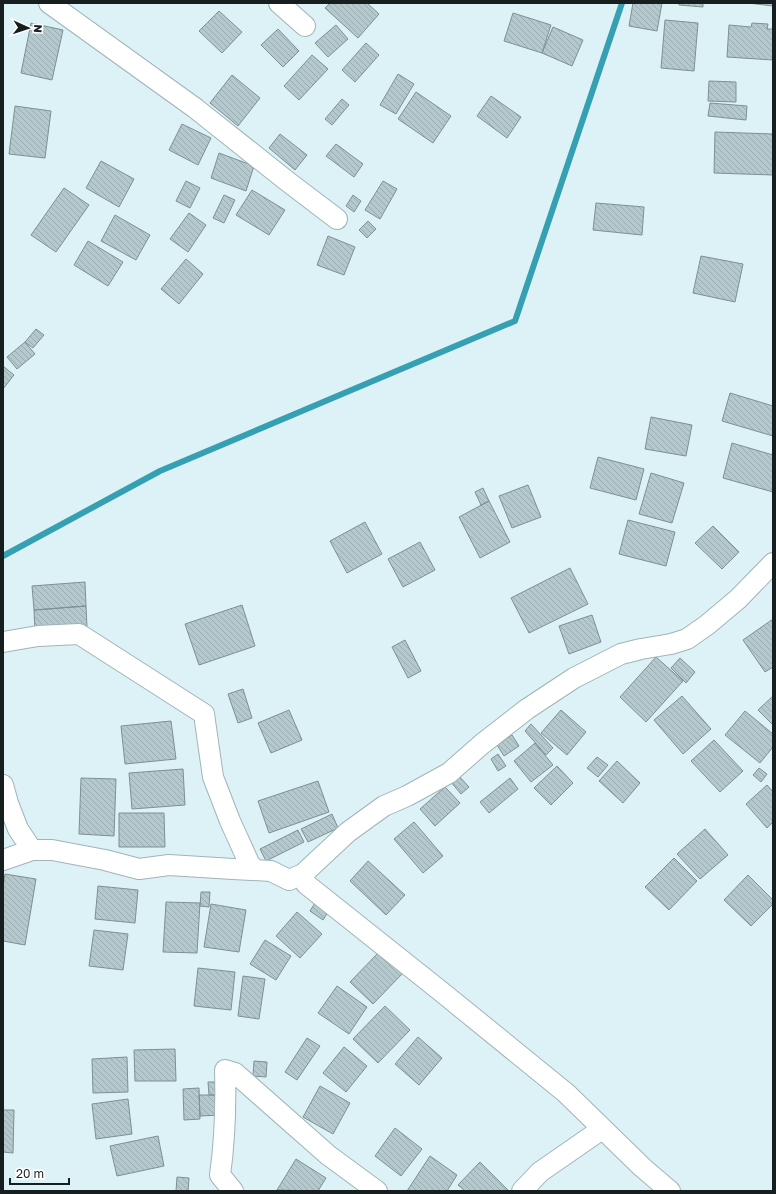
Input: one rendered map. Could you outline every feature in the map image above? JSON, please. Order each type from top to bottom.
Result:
[{"type":"street","points":[[49,3],[195,108],[287,182],[337,219]]},
{"type":"street","points":[[279,3],[305,26]]},
{"type":"street","points":[[3,860],[32,850],[52,850],[105,860],[139,869],[169,866],[256,870],[271,872],[289,880],[303,874],[348,832],[384,806],[407,796],[449,773],[482,744],[526,710],[574,678],[621,654],[671,644],[687,639],[707,625],[738,599],[773,563]]},
{"type":"street","points":[[3,642],[38,636],[79,634],[204,714],[213,777],[230,821],[250,865],[256,870]]},
{"type":"street","points":[[3,785],[18,829],[32,850]]},
{"type":"street","points":[[303,874],[306,884],[566,1093],[642,1167],[670,1191]]},
{"type":"street","points":[[232,1191],[220,1175],[226,1113],[225,1070],[235,1073],[328,1155],[378,1191]]},
{"type":"street","points":[[522,1191],[540,1172],[602,1128]]},
{"type":"building","points":[[330,3],[367,3],[379,14],[358,38],[325,8]]},
{"type":"building","points":[[633,3],[662,3],[657,31],[629,26]]},
{"type":"building","points":[[679,3],[703,3],[703,7],[679,5]]},
{"type":"building","points":[[748,3],[773,3],[773,6]]},
{"type":"building","points":[[219,11],[242,32],[222,53],[199,31]]},
{"type":"building","points":[[513,13],[551,25],[542,53],[504,41]]},
{"type":"building","points":[[665,20],[698,23],[694,71],[661,68]]},
{"type":"building","points":[[31,23],[63,30],[52,80],[21,73]]},
{"type":"building","points":[[752,23],[768,24],[767,29],[773,29],[773,60],[727,57],[729,25],[751,27]]},
{"type":"building","points":[[336,25],[348,39],[328,57],[315,43]]},
{"type":"building","points":[[553,27],[583,40],[572,66],[542,53]]},
{"type":"building","points":[[278,29],[299,51],[283,67],[261,45]]},
{"type":"building","points":[[366,43],[379,55],[355,82],[342,70]]},
{"type":"building","points":[[312,55],[328,69],[299,100],[284,86]]},
{"type":"building","points":[[398,74],[414,84],[396,114],[380,105]]},
{"type":"building","points":[[232,75],[260,98],[238,126],[210,103]]},
{"type":"building","points":[[709,81],[736,82],[736,102],[708,101]]},
{"type":"building","points":[[416,92],[451,116],[433,143],[398,119]]},
{"type":"building","points":[[491,96],[521,117],[507,138],[477,116]]},
{"type":"building","points":[[342,99],[349,105],[332,125],[325,119]]},
{"type":"building","points":[[710,103],[747,106],[746,120],[708,116]]},
{"type":"building","points":[[15,106],[51,111],[45,158],[9,154]]},
{"type":"building","points":[[182,124],[211,138],[198,165],[169,150]]},
{"type":"building","points":[[715,132],[773,134],[773,175],[714,173]]},
{"type":"building","points":[[280,134],[307,155],[295,170],[269,148]]},
{"type":"building","points":[[336,144],[363,164],[354,177],[326,156]]},
{"type":"building","points":[[219,153],[254,166],[246,191],[211,178]]},
{"type":"building","points":[[101,161],[134,179],[119,207],[86,188]]},
{"type":"building","points":[[186,181],[200,188],[190,208],[176,201]]},
{"type":"building","points":[[383,181],[397,189],[380,219],[365,210]]},
{"type":"building","points":[[64,188],[89,205],[56,252],[31,235]]},
{"type":"building","points":[[252,190],[285,210],[269,235],[236,215]]},
{"type":"building","points":[[224,195],[235,200],[224,223],[213,218]]},
{"type":"building","points":[[353,195],[361,201],[354,212],[346,206]]},
{"type":"building","points":[[596,203],[644,207],[642,235],[593,230]]},
{"type":"building","points":[[189,213],[206,225],[188,252],[170,239]]},
{"type":"building","points":[[115,215],[150,235],[136,260],[101,241]]},
{"type":"building","points":[[368,221],[376,229],[367,238],[359,230]]},
{"type":"building","points":[[328,236],[355,247],[344,275],[317,265]]},
{"type":"building","points":[[88,241],[123,262],[108,286],[74,265]]},
{"type":"building","points":[[701,256],[743,264],[735,302],[693,293]]},
{"type":"building","points":[[186,259],[203,274],[179,304],[161,289]]},
{"type":"building","points":[[36,329],[44,335],[33,348],[25,342]]},
{"type":"building","points":[[25,342],[35,354],[17,369],[7,357]]},
{"type":"building","points":[[3,366],[14,375],[3,389]]},
{"type":"building","points":[[730,393],[773,406],[773,436],[722,421]]},
{"type":"building","points":[[651,417],[692,425],[686,456],[645,449]]},
{"type":"building","points":[[732,443],[773,455],[773,492],[723,478]]},
{"type":"building","points":[[598,457],[644,469],[636,500],[590,488]]},
{"type":"building","points":[[651,473],[684,483],[672,523],[639,514]]},
{"type":"building","points":[[528,485],[541,517],[512,528],[499,496]]},
{"type":"building","points":[[483,488],[489,501],[481,505],[475,492]]},
{"type":"building","points":[[489,501],[510,542],[480,558],[459,517]]},
{"type":"building","points":[[628,520],[675,532],[666,566],[619,554]]},
{"type":"building","points":[[365,522],[382,554],[347,573],[330,541]]},
{"type":"building","points":[[713,526],[739,552],[722,569],[695,543]]},
{"type":"building","points":[[420,542],[435,570],[403,587],[388,559]]},
{"type":"building","points":[[570,568],[588,604],[529,633],[511,598]]},
{"type":"building","points":[[85,582],[86,606],[34,610],[32,586]]},
{"type":"building","points":[[242,605],[255,646],[199,665],[185,624]]},
{"type":"building","points":[[86,606],[87,628],[35,632],[34,610]]},
{"type":"building","points":[[592,615],[601,642],[569,654],[559,626]]},
{"type":"building","points":[[773,619],[773,667],[765,672],[743,640]]},
{"type":"building","points":[[405,640],[421,671],[408,678],[392,647]]},
{"type":"building","points":[[656,657],[683,681],[646,722],[620,697]]},
{"type":"building","points":[[680,658],[695,672],[686,683],[671,668]]},
{"type":"building","points":[[243,689],[252,718],[238,723],[228,694]]},
{"type":"building","points":[[682,696],[711,729],[683,754],[654,720]]},
{"type":"building","points":[[773,696],[773,725],[758,710]]},
{"type":"building","points":[[289,710],[302,740],[271,753],[258,723]]},
{"type":"building","points":[[561,710],[586,732],[567,755],[541,733]]},
{"type":"building","points":[[745,711],[773,734],[773,747],[760,763],[725,735]]},
{"type":"building","points":[[171,721],[176,759],[125,764],[121,726]]},
{"type":"building","points":[[531,724],[553,748],[546,755],[525,731]]},
{"type":"building","points":[[512,735],[519,746],[504,756],[497,745]]},
{"type":"building","points":[[714,740],[743,771],[720,792],[691,761]]},
{"type":"building","points":[[535,743],[553,765],[531,782],[514,761]]},
{"type":"building","points":[[498,754],[506,766],[498,771],[491,759]]},
{"type":"building","points":[[597,757],[608,765],[598,777],[587,768]]},
{"type":"building","points":[[617,761],[640,783],[623,803],[599,781]]},
{"type":"building","points":[[557,766],[573,783],[551,805],[534,788]]},
{"type":"building","points":[[759,768],[767,774],[761,782],[753,775]]},
{"type":"building","points":[[183,769],[185,805],[132,809],[129,773]]},
{"type":"building","points":[[457,774],[469,787],[461,794],[450,781]]},
{"type":"building","points":[[81,778],[116,779],[114,836],[79,834]]},
{"type":"building","points":[[510,778],[518,789],[489,813],[480,802]]},
{"type":"building","points":[[318,781],[329,812],[269,833],[258,801]]},
{"type":"building","points":[[767,785],[773,792],[773,822],[767,828],[746,804]]},
{"type":"building","points":[[445,787],[460,803],[435,826],[420,809]]},
{"type":"building","points":[[119,813],[164,813],[165,847],[119,847]]},
{"type":"building","points":[[332,814],[338,828],[308,842],[301,829]]},
{"type":"building","points":[[414,822],[443,856],[423,873],[394,839]]},
{"type":"building","points":[[705,829],[728,855],[700,879],[677,854]]},
{"type":"building","points":[[298,830],[304,842],[266,861],[260,849]]},
{"type":"building","points":[[674,858],[697,881],[669,910],[645,887]]},
{"type":"building","points":[[368,861],[405,895],[386,915],[350,881]]},
{"type":"building","points":[[5,874],[36,879],[25,945],[3,941],[3,887]]},
{"type":"building","points":[[748,875],[773,900],[773,904],[751,926],[724,900]]},
{"type":"building","points":[[98,886],[138,890],[135,923],[95,919]]},
{"type":"building","points":[[201,892],[210,892],[209,907],[200,906]]},
{"type":"building","points":[[166,902],[200,903],[197,953],[163,952]]},
{"type":"building","points":[[315,903],[328,912],[323,920],[310,911]]},
{"type":"building","points":[[211,904],[246,910],[239,952],[204,947]]},
{"type":"building","points":[[297,912],[322,934],[300,958],[276,936]]},
{"type":"building","points":[[94,930],[128,934],[123,970],[89,966]]},
{"type":"building","points":[[265,940],[291,956],[276,980],[250,964]]},
{"type":"building","points":[[380,951],[403,973],[373,1004],[350,982]]},
{"type":"building","points":[[198,968],[235,972],[231,1010],[194,1006]]},
{"type":"building","points":[[243,976],[265,979],[259,1019],[238,1016]]},
{"type":"building","points":[[337,986],[367,1007],[349,1034],[318,1013]]},
{"type":"building","points":[[385,1006],[410,1030],[378,1063],[353,1039]]},
{"type":"building","points":[[418,1037],[442,1058],[419,1085],[395,1064]]},
{"type":"building","points":[[307,1038],[320,1046],[297,1080],[285,1072]]},
{"type":"building","points":[[344,1047],[367,1066],[346,1092],[323,1073]]},
{"type":"building","points":[[175,1049],[176,1081],[135,1081],[134,1050]]},
{"type":"building","points":[[127,1057],[128,1092],[93,1093],[92,1059]]},
{"type":"building","points":[[254,1061],[267,1062],[266,1077],[253,1076]]},
{"type":"building","points":[[208,1082],[221,1082],[222,1095],[209,1095]]},
{"type":"building","points":[[320,1086],[350,1103],[333,1134],[303,1117]]},
{"type":"building","points":[[199,1088],[200,1119],[184,1120],[183,1089]]},
{"type":"building","points":[[199,1095],[222,1095],[222,1115],[200,1116]]},
{"type":"building","points":[[128,1099],[132,1134],[96,1139],[92,1104]]},
{"type":"building","points":[[3,1110],[14,1110],[13,1153],[3,1152]]},
{"type":"building","points":[[395,1128],[422,1149],[401,1176],[375,1156]]},
{"type":"building","points":[[158,1136],[164,1166],[117,1176],[110,1146]]},
{"type":"building","points":[[430,1156],[457,1175],[447,1191],[407,1191]]},
{"type":"building","points":[[296,1159],[326,1178],[318,1191],[277,1190]]},
{"type":"building","points":[[480,1162],[509,1191],[465,1191],[458,1185]]},
{"type":"building","points":[[177,1177],[189,1178],[188,1191],[176,1191]]},
{"type":"waterway","points":[[3,556],[160,471],[515,321],[622,3]]}]
